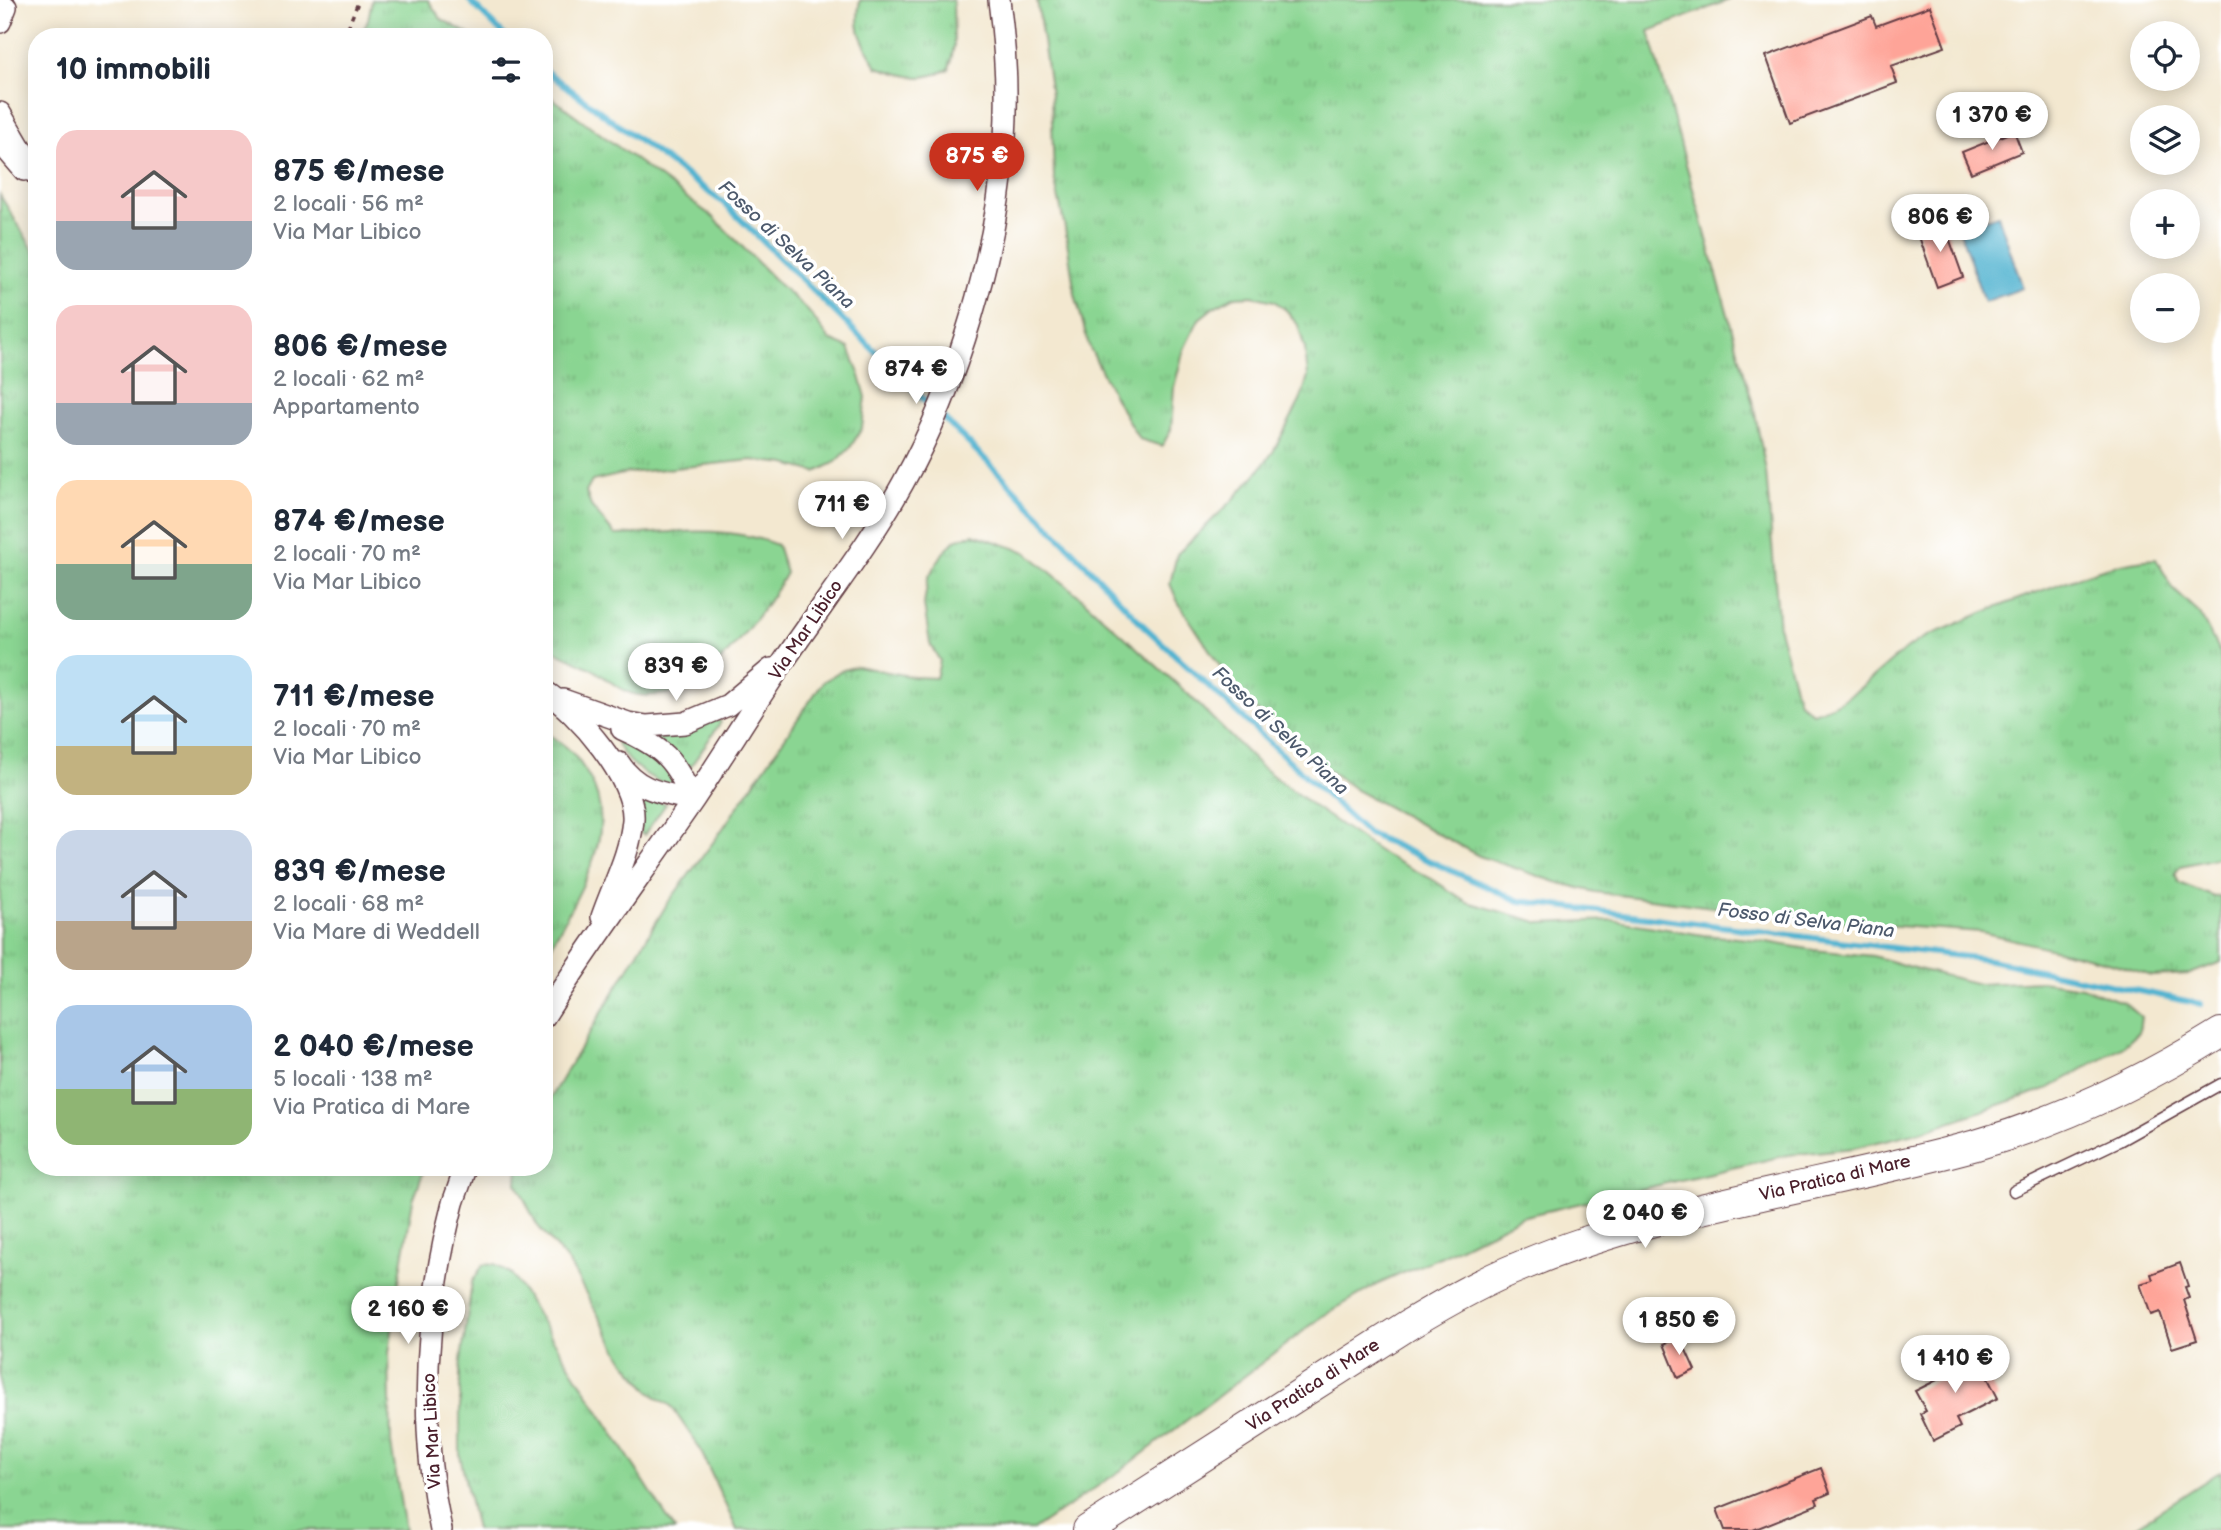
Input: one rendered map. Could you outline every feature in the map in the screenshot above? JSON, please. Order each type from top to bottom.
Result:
[{"type":"street","name":"Via Mar Libico","points":[[553,1003],[875,529],[905,480],[922,444],[948,384],[978,290],[1000,187],[1006,98],[999,0]]},
{"type":"street","points":[[0,113],[28,161]]},
{"type":"street","points":[[0,142],[28,174]]},
{"type":"street","points":[[553,695],[628,723],[647,726],[685,723],[728,705],[789,654]]},
{"type":"street","points":[[553,696],[647,741],[667,755],[680,773],[693,800]]},
{"type":"street","points":[[553,698],[612,750],[627,775],[638,784],[693,800]]},
{"type":"street","points":[[553,698],[587,728],[602,747],[631,804],[633,817],[627,854],[595,939]]},
{"type":"street","name":"Via Pratica di Mare","points":[[1088,1530],[1394,1333],[1508,1271],[1567,1248],[1650,1222],[1845,1177],[2011,1134],[2118,1091],[2221,1033]]},
{"type":"street","name":"Via Mar Libico","points":[[441,1530],[429,1448],[426,1408],[428,1366],[441,1263],[453,1204],[462,1176]]},
{"type":"lane","points":[[2014,1191],[2119,1141],[2221,1084]]},
{"type":"path","points":[[348,28],[359,0]]},
{"type":"green space","points":[[372,0],[428,0],[441,19],[458,28],[364,28]]},
{"type":"green space","points":[[860,0],[953,0],[954,46],[949,69],[930,76],[913,77],[877,67],[863,42],[859,28]]},
{"type":"green space","points":[[1037,0],[1729,0],[1649,31],[1754,408],[1766,471],[1779,629],[1799,702],[1812,713],[1829,707],[1856,691],[1904,651],[1926,637],[1992,609],[2093,572],[2124,563],[2156,559],[2174,590],[2200,614],[2221,655],[2221,857],[2181,866],[2175,873],[2179,883],[2214,897],[2221,896],[2221,962],[2190,974],[2152,976],[2108,962],[1981,932],[1814,920],[1595,892],[1479,856],[1356,790],[1308,755],[1279,725],[1243,701],[1178,602],[1170,584],[1177,554],[1256,474],[1273,452],[1300,401],[1308,377],[1305,349],[1298,325],[1286,310],[1274,301],[1252,296],[1233,297],[1214,307],[1199,319],[1184,349],[1174,387],[1171,430],[1162,446],[1139,439],[1089,346],[1075,294],[1054,177],[1051,95]]},
{"type":"green space","points":[[553,99],[714,218],[808,311],[830,340],[849,348],[866,397],[862,428],[850,448],[836,462],[816,472],[786,464],[752,460],[627,473],[592,481],[586,492],[591,506],[615,535],[697,531],[758,538],[777,545],[786,573],[730,651],[702,678],[684,689],[651,695],[634,694],[553,650]]},
{"type":"green space","points":[[0,195],[28,241],[28,1176],[422,1176],[413,1200],[389,1353],[391,1444],[405,1530],[0,1530]]},
{"type":"green space","points":[[973,534],[1026,552],[1189,695],[1260,766],[1386,856],[1432,879],[1467,902],[1541,923],[1612,920],[1703,935],[1873,956],[1979,984],[2041,981],[2082,987],[2125,1003],[2141,1017],[2139,1032],[2125,1045],[2049,1088],[1926,1130],[1854,1148],[1788,1155],[1521,1217],[1378,1284],[1323,1316],[1123,1469],[1033,1530],[737,1530],[699,1447],[671,1406],[651,1393],[622,1358],[569,1263],[537,1225],[517,1184],[517,1176],[553,1176],[553,1093],[667,904],[717,837],[823,682],[840,671],[857,666],[914,677],[936,678],[940,661],[930,644],[924,605],[928,578],[943,553],[955,540]]},
{"type":"green space","points":[[718,719],[721,722],[688,770],[655,738],[658,734]]},
{"type":"green space","points":[[614,732],[642,749],[668,771],[675,787],[656,780],[636,767],[621,750]]},
{"type":"green space","points":[[553,738],[575,756],[589,777],[598,800],[601,824],[589,871],[553,942]]},
{"type":"green space","points":[[641,794],[666,804],[644,835],[640,833]]},
{"type":"green space","points":[[495,1264],[512,1275],[675,1530],[476,1530],[460,1456],[460,1368],[472,1282],[483,1265]]},
{"type":"green space","points":[[2221,1471],[2221,1530],[2130,1530]]},
{"type":"water","points":[[1998,215],[2023,288],[1984,302],[1959,228]]},
{"type":"building","points":[[1930,6],[1945,47],[1891,66],[1897,83],[1790,123],[1766,56],[1872,16],[1876,26]]},
{"type":"building","points":[[2014,131],[2022,152],[1971,173],[1962,152]]},
{"type":"building","points":[[1943,221],[1963,277],[1937,287],[1917,231]]},
{"type":"building","points":[[2180,1263],[2188,1286],[2185,1287],[2189,1298],[2184,1300],[2197,1340],[2172,1348],[2160,1312],[2151,1315],[2140,1284],[2153,1280],[2151,1274]]},
{"type":"building","points":[[1680,1337],[1695,1370],[1678,1378],[1664,1344]]},
{"type":"building","points":[[1973,1349],[1998,1398],[1956,1419],[1960,1427],[1933,1441],[1920,1414],[1926,1411],[1915,1391],[1955,1371],[1949,1361]]},
{"type":"building","points":[[1821,1468],[1830,1493],[1816,1499],[1818,1504],[1753,1530],[1725,1530],[1717,1509]]},
{"type":"waterway","name":"Fosso di Selva Piana","points":[[469,0],[497,28]]},
{"type":"waterway","name":"Fosso di Selva Piana","points":[[553,77],[725,204],[1002,476],[1146,628],[1367,833],[1519,901],[1990,960],[2201,1004]]}]
